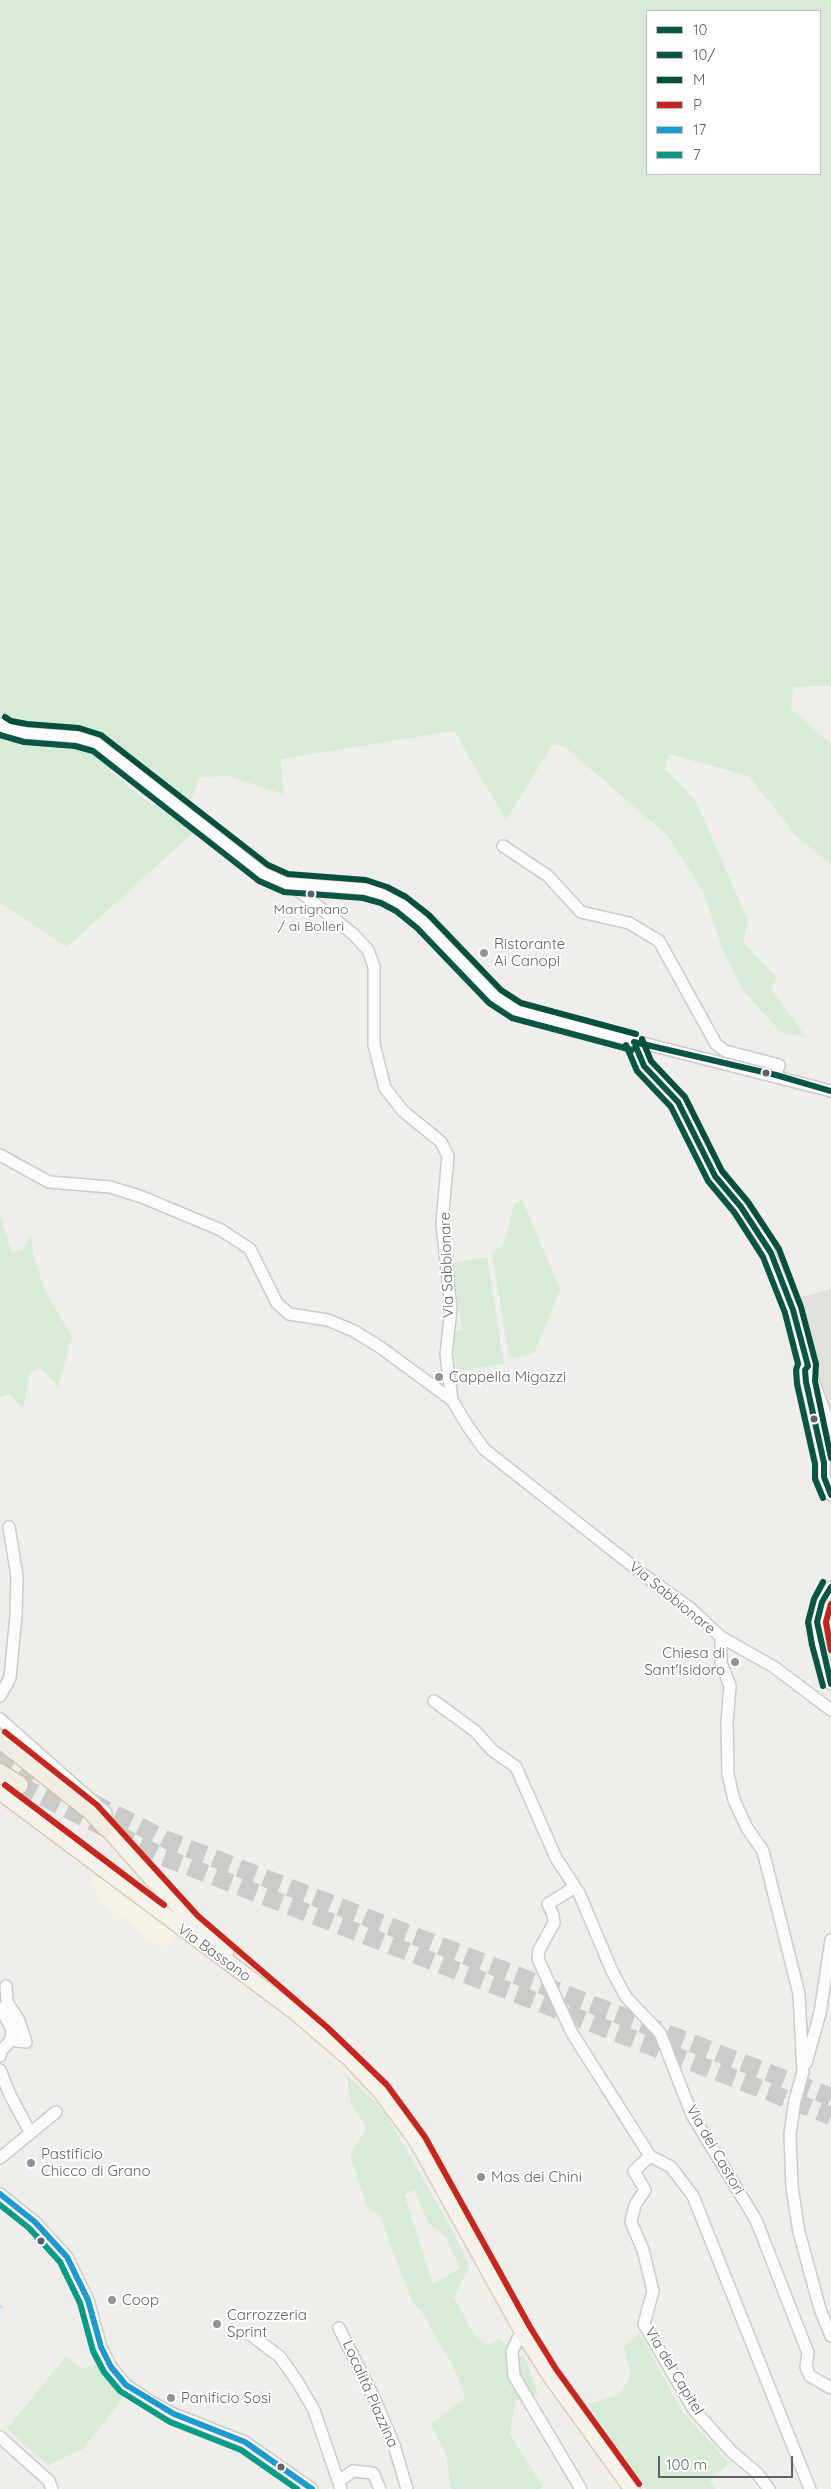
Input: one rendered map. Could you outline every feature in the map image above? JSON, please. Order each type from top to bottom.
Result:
[{"type":"highway","points":[[0,1739],[91,1812],[106,1827]]},
{"type":"highway","points":[[0,1773],[19,1786]]},
{"type":"main road","name":"Via Bassano","points":[[0,1792],[214,1954],[295,2012],[350,2059],[380,2091],[406,2124],[435,2172],[522,2331],[549,2374],[632,2489]]},
{"type":"main road","points":[[106,1827],[192,1922],[295,2012]]},
{"type":"street","points":[[0,724],[7,729],[26,733],[78,737],[98,743],[263,873],[286,883],[365,889],[384,895],[401,904],[423,922],[495,997],[518,1011],[634,1042],[776,1075],[831,1091]]},
{"type":"street","points":[[502,846],[548,876],[581,912],[629,923],[659,941],[716,1044],[725,1051],[779,1065],[776,1075]]},
{"type":"street","name":"Via Sabbionare","points":[[286,883],[303,894],[353,934],[368,950],[374,967],[374,1045],[385,1088],[403,1110],[441,1142],[448,1156],[442,1223],[451,1309],[446,1354],[452,1400],[484,1449],[644,1575],[691,1609],[721,1637],[774,1667],[831,1710]]},
{"type":"street","points":[[634,1042],[644,1066],[678,1102],[715,1176],[741,1207],[765,1242],[793,1310],[808,1366],[831,1430]]},
{"type":"street","points":[[0,1155],[49,1182],[110,1187],[142,1196],[221,1230],[250,1249],[277,1303],[289,1314],[328,1320],[354,1331],[380,1347],[452,1400]]},
{"type":"street","points":[[808,1366],[805,1370],[806,1382],[828,1470],[824,1477],[831,1495]]},
{"type":"street","points":[[0,1696],[10,1678],[16,1615],[17,1576],[9,1527]]},
{"type":"street","points":[[831,1587],[822,1602],[817,1622],[820,1643],[831,1684]]},
{"type":"street","points":[[721,1637],[721,1664],[730,1686],[727,1722],[728,1774],[734,1800],[747,1828],[762,1852],[789,1952],[799,1994],[803,2072]]},
{"type":"street","name":"Via dei Castori","points":[[434,1700],[475,1731],[492,1750],[516,1767],[556,1858],[575,1887],[612,1972],[626,1997],[660,2033],[692,2115],[756,2220],[808,2352],[806,2368],[810,2376],[831,2388]]},
{"type":"street","points":[[0,1719],[106,1813],[106,1827]]},
{"type":"street","points":[[575,1887],[548,1904],[554,1923],[539,1950],[538,1959],[572,2033],[650,2156],[671,2167],[693,2196],[810,2489]]},
{"type":"street","points":[[831,1940],[820,2013],[795,2100],[790,2134],[792,2186],[799,2232],[820,2310],[831,2336]]},
{"type":"street","points":[[6,1986],[8,2002],[19,2021],[26,2042],[10,2040]]},
{"type":"street","points":[[0,2008],[12,2029],[10,2040],[1,2051],[0,2056]]},
{"type":"street","points":[[0,2070],[10,2095],[30,2132]]},
{"type":"street","points":[[0,2158],[56,2112]]},
{"type":"street","name":"Via del Capitel","points":[[650,2156],[634,2171],[645,2190],[635,2205],[631,2222],[643,2250],[653,2291],[644,2324],[694,2410],[732,2452],[757,2474],[769,2489]]},
{"type":"street","points":[[0,2194],[35,2222],[67,2257],[88,2300],[101,2348],[111,2367],[126,2385],[141,2396],[174,2414],[245,2442],[312,2489]]},
{"type":"street","name":"Località Piazzina","points":[[340,2328],[375,2400],[394,2445],[407,2489]]},
{"type":"street","points":[[522,2331],[512,2351],[514,2376],[582,2489]]},
{"type":"street","points":[[251,2335],[280,2357],[297,2381],[314,2410],[340,2485],[353,2471],[373,2473],[380,2489]]},
{"type":"street","points":[[0,2437],[49,2481],[52,2489]]},
{"type":"shaded area","points":[[831,1289],[831,1411],[809,1357],[794,1299]]},
{"type":"shaded area","points":[[97,1873],[174,1933],[165,1946],[156,1944],[103,1902],[90,1880]]},
{"type":"green space","points":[[0,0],[831,0],[831,686],[793,687],[791,709],[831,744],[831,864],[797,837],[749,776],[669,754],[665,769],[696,801],[748,921],[743,942],[776,977],[772,991],[806,1037],[782,1033],[744,992],[722,947],[703,891],[667,835],[565,747],[553,744],[506,820],[454,731],[281,759],[283,794],[229,776],[199,777],[190,806],[126,756],[110,771],[153,806],[160,801],[194,832],[67,947],[0,903],[0,716],[3,715],[0,712]]},
{"type":"green space","points":[[522,1199],[560,1290],[534,1353],[509,1359],[492,1252],[503,1246],[514,1204]]},
{"type":"green space","points":[[0,1215],[12,1253],[23,1250],[31,1236],[34,1258],[45,1291],[72,1337],[58,1387],[40,1368],[30,1372],[23,1409],[10,1394],[0,1397]]},
{"type":"green space","points":[[487,1257],[504,1364],[457,1371],[451,1332],[462,1330],[452,1263]]},
{"type":"green space","points":[[346,2074],[384,2111],[454,2233],[470,2267],[454,2297],[474,2334],[487,2345],[499,2339],[526,2360],[538,2394],[515,2401],[510,2434],[543,2487],[541,2489],[451,2489],[446,2454],[431,2424],[465,2398],[456,2372],[422,2312],[412,2302],[380,2216],[367,2207],[350,2155],[367,2128],[351,2104]],"holes":[[[415,2190],[428,2223],[445,2236],[460,2268],[433,2284],[404,2194]]]},
{"type":"green space","points":[[640,2333],[680,2409],[729,2463],[710,2481],[716,2489],[647,2489],[588,2404],[619,2395],[631,2375],[624,2347]]},
{"type":"green space","points":[[66,2356],[82,2369],[100,2362],[125,2395],[83,2449],[48,2465],[7,2429]]},
{"type":"tunnel","points":[[0,1752],[36,1775]]},
{"type":"tunnel","points":[[19,1785],[161,1856],[831,2116]]},
{"type":"tunnel","points":[[91,1802],[167,1840],[831,2097]]},
{"type":"transit line","name":"M","points":[[5,717],[11,721],[79,728],[101,735],[268,865],[288,874],[366,880],[387,887],[406,897],[429,915],[501,990],[521,1003],[636,1034]]},
{"type":"transit line","name":"10/","points":[[0,735],[24,742],[75,746],[93,751],[259,881],[284,892],[363,898],[381,903],[396,911],[417,928],[489,1003],[512,1018],[632,1050]]},
{"type":"transit line","name":"M","points":[[642,1039],[651,1061],[685,1097],[722,1171],[748,1202],[779,1249],[801,1307],[816,1364],[815,1381],[831,1458]]},
{"type":"transit line","name":"10","points":[[634,1042],[644,1066],[678,1102],[715,1176],[741,1207],[771,1253],[793,1310],[808,1366],[805,1370],[806,1382],[824,1463],[824,1477],[831,1495]]},
{"type":"transit line","name":"10","points":[[634,1042],[776,1075],[831,1091]]},
{"type":"transit line","name":"10/","points":[[626,1045],[637,1071],[671,1107],[708,1181],[734,1212],[763,1257],[785,1313],[798,1364],[796,1370],[797,1384],[815,1464],[815,1479],[823,1498]]},
{"type":"transit line","name":"10/","points":[[823,1582],[814,1599],[808,1622],[823,1686]]},
{"type":"transit line","name":"10","points":[[831,1587],[822,1602],[817,1622],[831,1684]]},
{"type":"transit line","name":"P","points":[[831,1604],[826,1622],[831,1650]]},
{"type":"transit line","name":"P","points":[[5,1732],[97,1805],[198,1916],[328,2028],[387,2085],[425,2137],[530,2327],[556,2369],[639,2484]]},
{"type":"transit line","name":"P","points":[[5,1785],[164,1905]]},
{"type":"transit line","name":"17","points":[[0,2194],[35,2222],[67,2257],[88,2300],[101,2347],[111,2367],[126,2385],[174,2414],[245,2442],[312,2489]]},
{"type":"transit line","name":"7","points":[[0,2205],[29,2228],[60,2262],[80,2303],[93,2351],[104,2372],[120,2391],[170,2422],[241,2450],[297,2489]]},
{"type":"place","name":"Martignano / ai Bolleri","points":[[311,894]]},
{"type":"place","name":"Ristorante Ai Canopi","points":[[484,953]]},
{"type":"place","name":"Cappella Migazzi","points":[[439,1377]]},
{"type":"place","name":"Chiesa di Sant'Isidoro","points":[[735,1662]]},
{"type":"place","name":"Pastificio Chicco di Grano","points":[[31,2163]]},
{"type":"place","name":"Mas dei Chini","points":[[481,2177]]},
{"type":"place","name":"Coop","points":[[112,2300]]},
{"type":"place","name":"Carrozzeria Sprint","points":[[217,2324]]},
{"type":"place","name":"Panificio Sosi","points":[[171,2398]]}]
